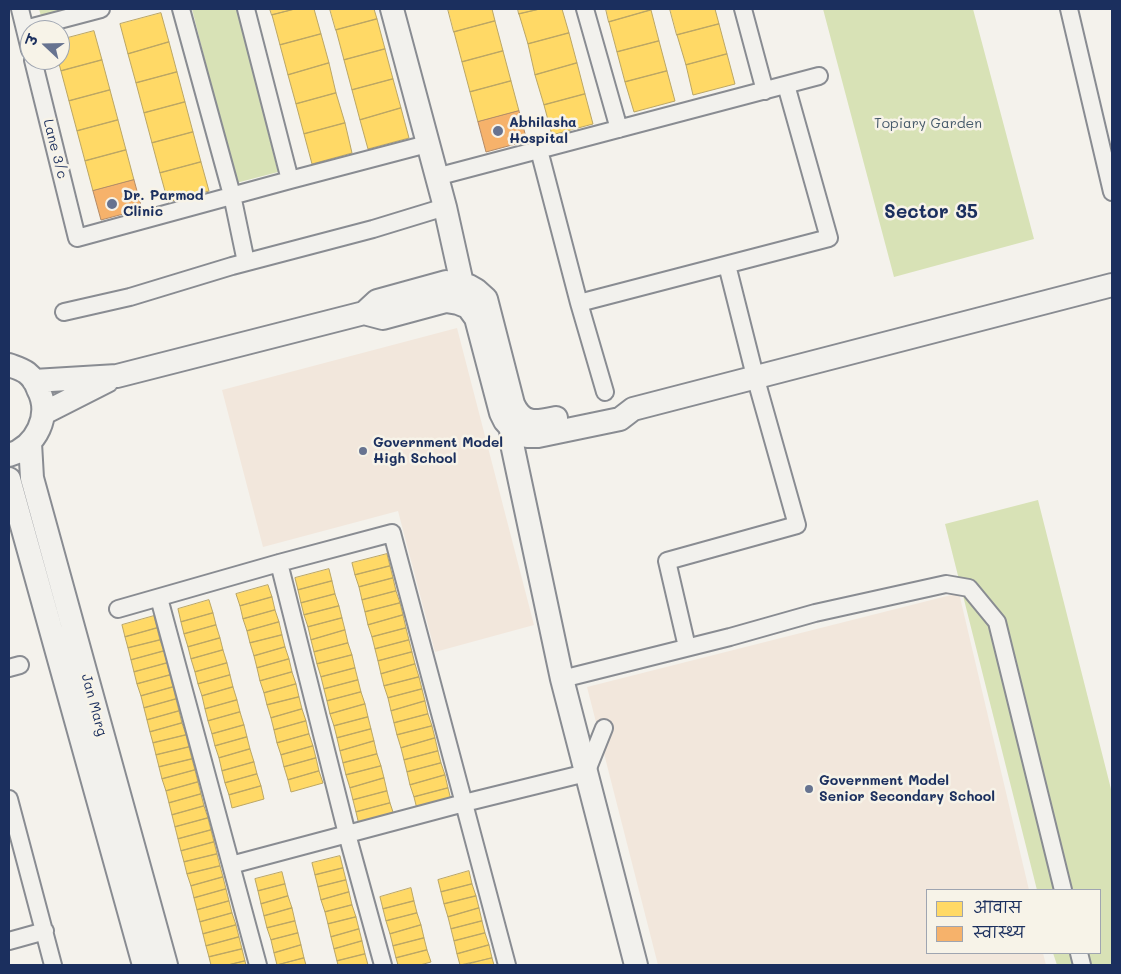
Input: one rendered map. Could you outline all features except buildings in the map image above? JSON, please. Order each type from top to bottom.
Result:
[{"type":"street","points":[[181,9],[232,195],[246,262]]},
{"type":"street","points":[[246,9],[290,180]]},
{"type":"street","points":[[392,9],[444,206],[468,307],[476,318],[501,413],[505,421],[516,422],[526,436],[538,436],[620,419],[634,409],[755,376],[1112,285]]},
{"type":"street","points":[[585,9],[619,129]]},
{"type":"street","points":[[743,9],[765,91]]},
{"type":"street","points":[[1069,9],[1112,192]]},
{"type":"street","points":[[55,20],[93,10]]},
{"type":"street","name":"Lane 3/c","points":[[35,70],[77,238],[232,195]]},
{"type":"street","points":[[436,177],[819,76]]},
{"type":"street","points":[[579,303],[829,238],[786,85]]},
{"type":"street","points":[[232,195],[427,144]]},
{"type":"street","points":[[538,150],[605,392]]},
{"type":"street","points":[[64,312],[130,297],[246,262],[373,229],[444,206]]},
{"type":"street","points":[[686,648],[667,561],[797,524],[755,376],[728,265]]},
{"type":"street","points":[[34,381],[117,376],[364,313],[378,301],[446,282],[476,290],[486,299],[513,404],[516,422],[512,444],[562,679],[636,965]]},
{"type":"street","points":[[364,313],[383,318],[446,301],[468,307]]},
{"type":"street","points":[[9,365],[27,372],[34,381],[42,396],[44,413],[39,432],[30,443],[9,455]]},
{"type":"street","points":[[44,413],[117,376]]},
{"type":"street","name":"Jan Marg","points":[[30,443],[32,478],[166,965]]},
{"type":"street","name":"Jan Marg","points":[[9,479],[144,965]]},
{"type":"street","points":[[118,610],[279,563],[392,533],[507,965]]},
{"type":"street","points":[[279,563],[347,834],[383,965]]},
{"type":"street","points":[[562,679],[815,613],[946,584],[969,588],[997,622],[1063,889]]},
{"type":"street","points":[[159,598],[258,965]]},
{"type":"street","points":[[586,773],[604,728]]},
{"type":"street","points":[[231,865],[464,803],[586,773]]},
{"type":"street","points":[[9,799],[53,965]]},
{"type":"street","points":[[9,941],[45,931]]},
{"type":"shaded area","name":"Government Model High School","points":[[457,328],[534,625],[435,652],[398,511],[263,547],[222,390]]},
{"type":"shaded area","name":"Government Model Senior Secondary School","points":[[959,593],[1029,889],[926,889],[926,954],[1043,954],[1046,965],[658,965],[587,687]]},
{"type":"green space","points":[[39,9],[70,9],[41,16]]},
{"type":"green space","points":[[192,9],[237,9],[278,172],[236,183]]},
{"type":"green space","name":"Topiary Garden","points":[[823,9],[973,9],[1034,239],[894,277]]},
{"type":"green space","points":[[1038,500],[1112,793],[1112,965],[1057,965],[1053,954],[1101,954],[1101,889],[1037,889],[945,524]]},
{"type":"place","name":"Abhilasha Hospital","points":[[498,131]]},
{"type":"place","name":"Dr. Parmod Clinic","points":[[112,204]]},
{"type":"place","name":"Government Model High School","points":[[363,451]]},
{"type":"place","name":"Government Model Senior Secondary School","points":[[809,789]]},
{"type":"district","name":"Sector 35","points":[[931,212]]}]
